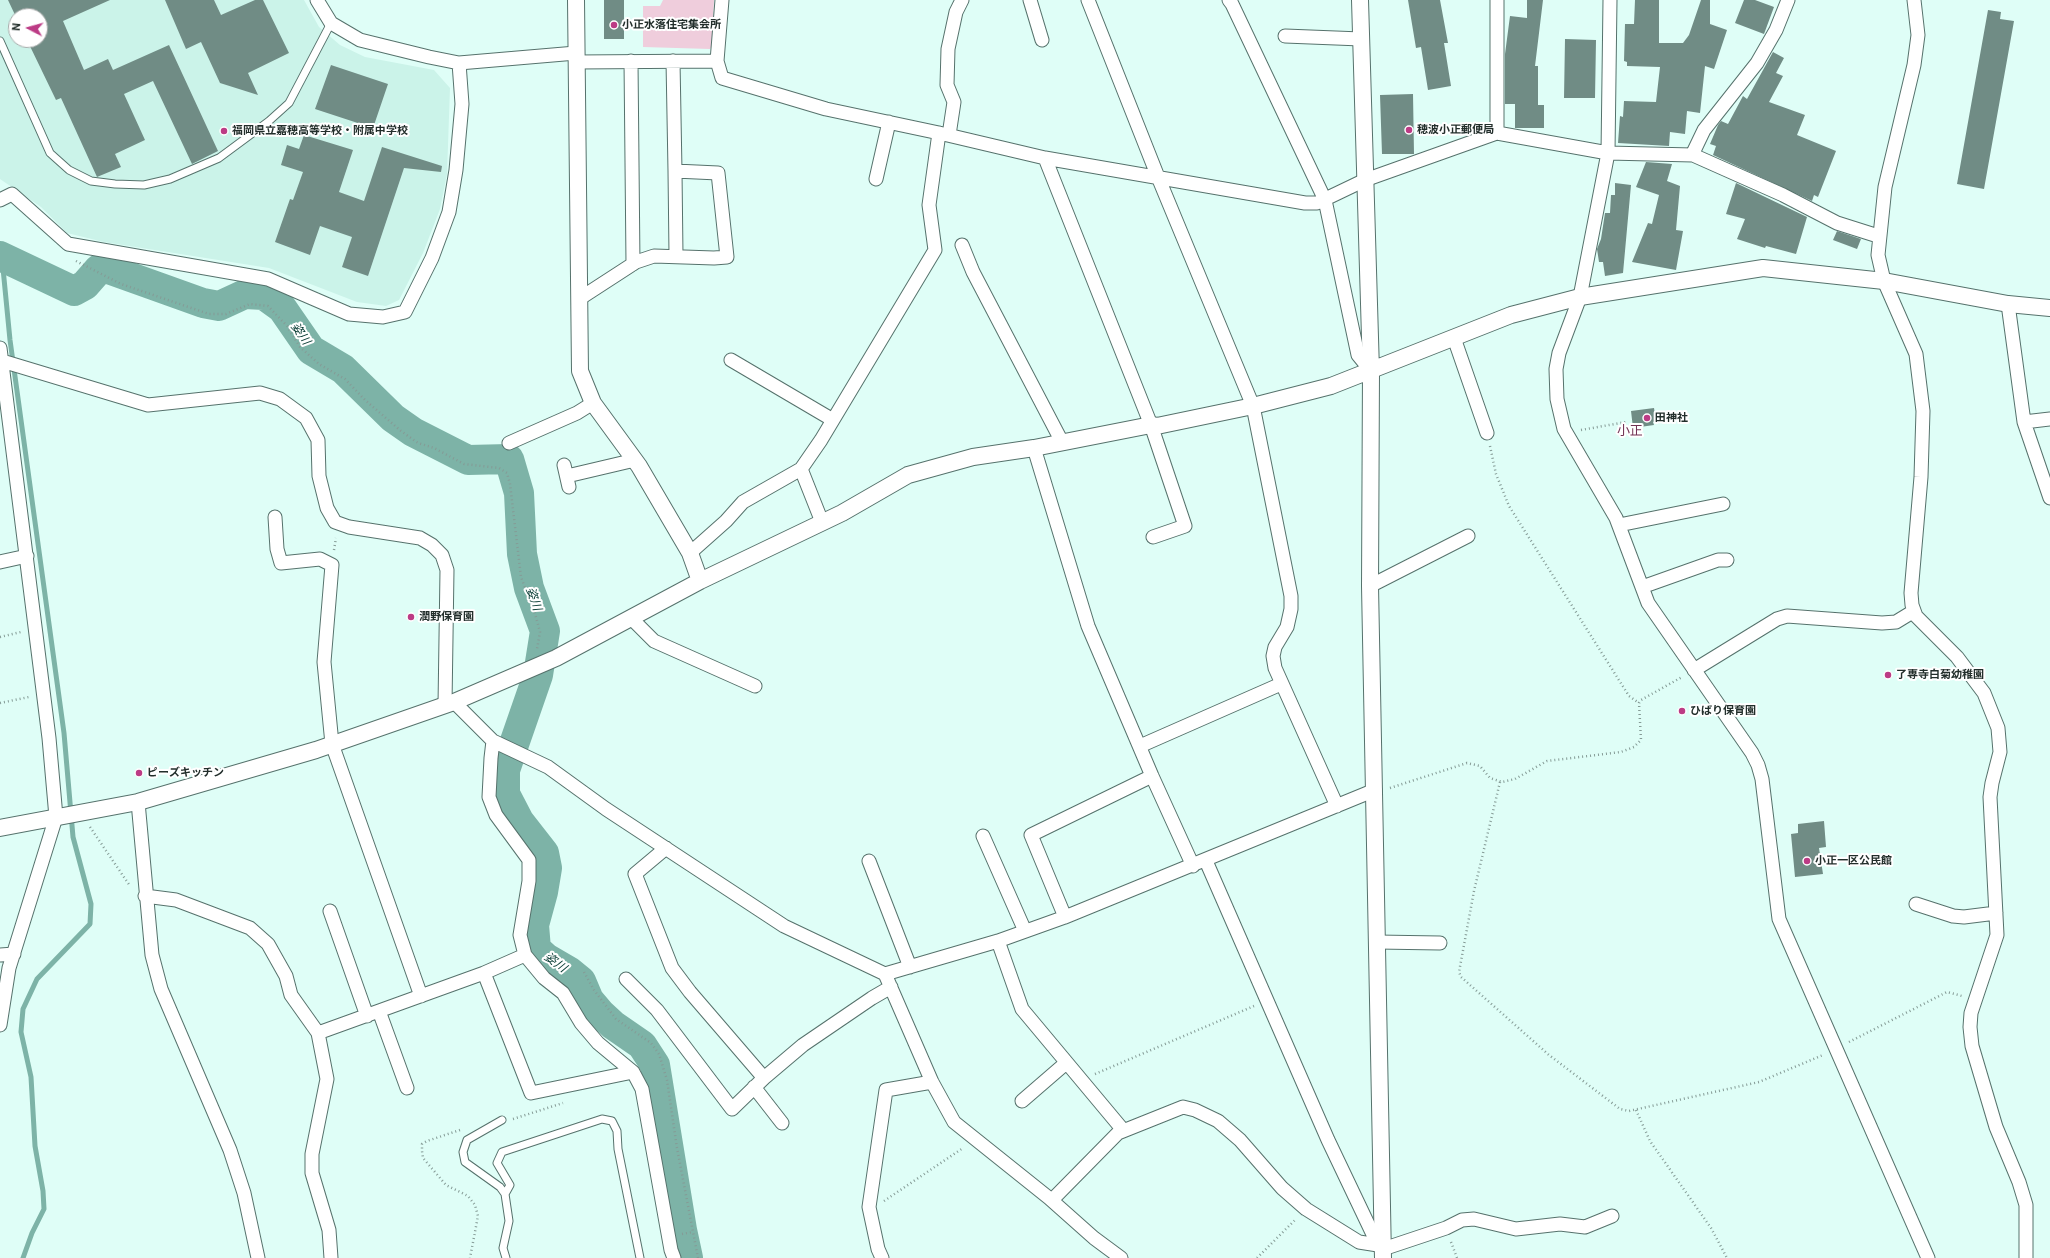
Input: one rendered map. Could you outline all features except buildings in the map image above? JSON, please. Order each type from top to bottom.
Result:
[{"type":"street","points":[[317,0],[331,23],[360,40],[460,63],[576,57],[631,61],[717,60]]},
{"type":"street","points":[[576,0],[580,371],[593,403],[635,460],[690,553],[700,581]]},
{"type":"street","points":[[722,0],[717,60],[722,78],[826,109],[944,134],[1045,158],[1305,203],[1325,200],[1365,180],[1497,133],[1608,153],[1692,155],[1783,195],[1837,223],[1878,236]]},
{"type":"street","points":[[690,553],[726,521],[743,502],[801,469],[833,420],[935,250],[929,205],[944,134],[954,102],[947,85],[948,49],[956,12],[962,0]]},
{"type":"street","points":[[1030,0],[1042,40]]},
{"type":"street","points":[[1088,0],[1158,178],[1253,406],[1291,596],[1291,609],[1286,627],[1276,647],[1274,656],[1275,668],[1337,806]]},
{"type":"street","points":[[1229,0],[1325,200],[1358,355],[1371,371]]},
{"type":"street","points":[[1360,0],[1371,371],[1370,586],[1375,792],[1381,1251]]},
{"type":"street","points":[[1497,0],[1497,133]]},
{"type":"street","points":[[1610,0],[1608,153],[1580,297],[1560,352],[1556,369],[1557,399],[1567,433],[1619,525],[1648,603],[1661,624],[1752,753],[1758,765],[1762,779],[1779,919],[1928,1258]]},
{"type":"street","points":[[1692,155],[1704,130],[1756,63],[1776,30],[1788,0]]},
{"type":"street","points":[[1914,0],[1918,35],[1914,65],[1885,187],[1878,236],[1878,254],[1884,281],[1916,354],[1923,411],[1921,477],[1911,593],[1914,611],[1923,625],[1957,656],[1984,693],[1998,728],[2000,752],[1998,765],[1992,783],[1990,798],[1997,935],[1971,1013],[1972,1046],[1996,1127],[2020,1182],[2026,1205],[2026,1258]]},
{"type":"street","points":[[1285,36],[1361,39]]},
{"type":"street","points":[[631,61],[633,264]]},
{"type":"street","points":[[672,61],[676,255]]},
{"type":"street","points":[[0,200],[12,194],[68,244],[268,280],[349,314],[383,317],[405,312],[432,258],[449,212],[456,170],[462,104],[460,63]]},
{"type":"street","points":[[876,179],[889,122]]},
{"type":"street","points":[[1045,158],[1151,425],[1185,526],[1152,537]]},
{"type":"street","points":[[579,299],[633,264],[654,256],[676,255],[714,258],[727,257],[718,173],[675,171]]},
{"type":"street","points":[[962,245],[973,272],[1062,442]]},
{"type":"street","points":[[0,828],[138,802],[332,744],[449,704],[556,658],[700,581],[822,522],[908,475],[973,457],[1034,448],[1151,425],[1157,426],[1253,406],[1331,386],[1511,315],[1580,297],[1763,268],[1884,281],[2008,304],[2050,308]]},
{"type":"street","points":[[2008,304],[2024,422],[2046,473],[2050,498]]},
{"type":"street","points":[[1454,338],[1487,433]]},
{"type":"street","points":[[0,1025],[9,968],[56,817],[44,694],[1,354],[148,405],[260,393],[280,399],[306,418],[318,440],[318,476],[327,508],[335,522],[349,527],[420,538],[432,545],[442,555],[446,570],[449,704],[493,742],[548,767],[666,848],[784,926],[885,974],[932,1082],[954,1122],[1052,1200],[1094,1238],[1121,1258]]},
{"type":"street","points":[[731,360],[833,420]]},
{"type":"street","points":[[509,443],[577,413],[593,403]]},
{"type":"street","points":[[2024,422],[2050,419]]},
{"type":"street","points":[[1034,448],[1088,626],[1152,776],[1193,866]]},
{"type":"street","points":[[567,476],[635,460]]},
{"type":"street","points":[[801,469],[822,522]]},
{"type":"street","points":[[1619,525],[1723,504]]},
{"type":"street","points":[[275,517],[277,549],[281,563],[320,559],[332,565],[324,662],[332,744],[421,996]]},
{"type":"street","points":[[1370,586],[1468,536]]},
{"type":"street","points":[[0,562],[27,556]]},
{"type":"street","points":[[1642,587],[1718,560],[1727,560]]},
{"type":"street","points":[[1694,670],[1777,619],[1787,616],[1882,623],[1896,622],[1914,611]]},
{"type":"street","points":[[631,618],[654,641],[755,686]]},
{"type":"street","points":[[1140,746],[1281,684]]},
{"type":"street","points":[[493,742],[490,758],[489,797],[496,814],[529,860],[529,881],[520,935],[525,955],[544,978],[563,994],[581,1023],[598,1042],[633,1072],[642,1089],[671,1250],[674,1258]]},
{"type":"street","points":[[1064,917],[1031,835],[1152,776]]},
{"type":"street","points":[[885,974],[998,941],[1064,917],[1375,792]]},
{"type":"street","points":[[138,802],[145,896],[152,955],[161,989],[230,1150],[244,1193],[258,1258]]},
{"type":"street","points":[[983,836],[1025,931]]},
{"type":"street","points":[[666,848],[635,874],[672,968],[690,992],[764,1078]]},
{"type":"street","points":[[869,861],[910,967]]},
{"type":"street","points":[[1206,861],[1328,1140],[1381,1251]]},
{"type":"street","points":[[145,896],[176,900],[250,928],[268,944],[286,976],[291,995],[318,1033],[327,1079],[312,1154],[312,1173],[329,1230],[331,1258]]},
{"type":"street","points":[[1916,904],[1953,916],[1964,917],[1996,912]]},
{"type":"street","points":[[330,911],[373,1014],[407,1088]]},
{"type":"street","points":[[998,941],[1022,1009],[1080,1080],[1124,1130]]},
{"type":"street","points":[[1377,942],[1440,943]]},
{"type":"street","points":[[0,955],[14,954]]},
{"type":"street","points":[[318,1033],[484,973],[525,955]]},
{"type":"street","points":[[484,973],[531,1094],[633,1072]]},
{"type":"street","points":[[626,979],[657,1010],[732,1109],[754,1087],[803,1045],[872,998],[891,987]]},
{"type":"street","points":[[1022,1101],[1066,1063]]},
{"type":"street","points":[[882,1258],[878,1249],[869,1207],[886,1090],[932,1082]]},
{"type":"street","points":[[754,1087],[782,1123]]},
{"type":"street","points":[[1052,1200],[1118,1133],[1183,1108],[1195,1110],[1218,1121],[1240,1140],[1282,1188],[1306,1209],[1359,1242],[1381,1251],[1446,1228],[1462,1220],[1474,1219],[1516,1229],[1560,1224],[1585,1227],[1612,1216]]},
{"type":"lane","points":[[0,41],[50,152],[69,170],[91,181],[144,185],[170,179],[219,158],[269,121],[289,103],[331,23]]},
{"type":"lane","points":[[505,1194],[510,1185],[497,1163],[502,1152],[602,1119],[612,1121],[617,1131],[618,1149],[640,1258]]},
{"type":"lane","points":[[502,1120],[467,1140],[463,1152],[465,1162],[500,1187],[505,1194],[509,1222],[503,1248],[506,1258]]},
{"type":"path","points":[[91,270],[102,276],[209,314],[226,314],[250,304],[268,306],[287,326],[300,347],[319,364],[346,379],[365,400],[401,431],[418,443],[434,448],[464,464],[499,468],[507,472],[510,484],[521,577],[540,632],[534,668]]},
{"type":"path","points":[[1567,433],[1626,422]]},
{"type":"path","points":[[1487,433],[1496,474],[1509,506],[1629,696],[1639,703]]},
{"type":"path","points":[[332,565],[337,527],[335,522]]},
{"type":"path","points":[[0,637],[36,629]]},
{"type":"path","points":[[1639,703],[1649,695],[1694,670]]},
{"type":"path","points":[[0,702],[44,694]]},
{"type":"path","points":[[1375,792],[1467,763],[1480,766],[1490,778],[1500,782],[1515,779],[1547,761],[1607,755],[1634,747],[1641,740],[1639,703]]},
{"type":"path","points":[[1500,782],[1474,891],[1458,972],[1461,977],[1549,1055],[1620,1109],[1636,1110],[1759,1082],[1836,1049],[1947,992],[1976,1000]]},
{"type":"path","points":[[89,811],[91,828],[94,834],[134,890],[145,896]]},
{"type":"path","points":[[1080,1080],[1267,1000]]},
{"type":"path","points":[[1636,1110],[1650,1141],[1711,1228],[1728,1258]]},
{"type":"path","points":[[869,1207],[879,1205],[974,1139]]},
{"type":"path","points":[[1257,1258],[1306,1209]]},
{"type":"path","points":[[693,1232],[698,1258]]},
{"type":"shaded area","name":"福岡県立嘉穂高等学校・附属中学校","points":[[0,0],[304,0],[319,27],[340,45],[365,57],[434,70],[450,88],[447,174],[440,209],[423,253],[399,300],[386,306],[357,302],[269,268],[104,242],[67,233],[41,207],[0,179]]},
{"type":"shaded area","points":[[663,0],[714,0],[712,46],[710,49],[643,47],[643,6],[660,6]]},
{"type":"waterway","name":"姿川","points":[[0,256],[74,291],[85,285],[99,269],[108,269],[203,303],[219,306],[245,294],[264,295],[282,308],[311,350],[343,369],[393,418],[413,432],[468,460],[509,459],[519,493],[522,554],[529,588],[545,631],[538,675],[505,770],[505,794],[519,821],[544,853],[547,868],[543,892],[534,925],[536,949],[546,958],[570,972],[581,981],[589,1000],[600,1013],[613,1025],[642,1045],[655,1065],[688,1258]]},
{"type":"waterway","points":[[2,258],[10,340],[64,733],[73,837],[91,904],[90,924],[37,979],[23,1009],[21,1032],[31,1077],[35,1146],[43,1191],[44,1209],[32,1233],[23,1258]]},
{"type":"place","name":"小正水落住宅集会所","points":[[614,25]]},
{"type":"place","name":"穂波小正郵便局","points":[[1409,130]]},
{"type":"place","name":"福岡県立嘉穂高等学校・附属中学校","points":[[224,131]]},
{"type":"place","name":"田神社","points":[[1647,418]]},
{"type":"place","name":"潤野保育園","points":[[411,617]]},
{"type":"place","name":"了専寺白菊幼稚園","points":[[1888,675]]},
{"type":"place","name":"ひばり保育園","points":[[1682,711]]},
{"type":"place","name":"ピーズキッチン","points":[[139,773]]},
{"type":"place","name":"小正一区公民館","points":[[1807,861]]},
{"type":"district","name":"小正","points":[[1630,432]]}]
